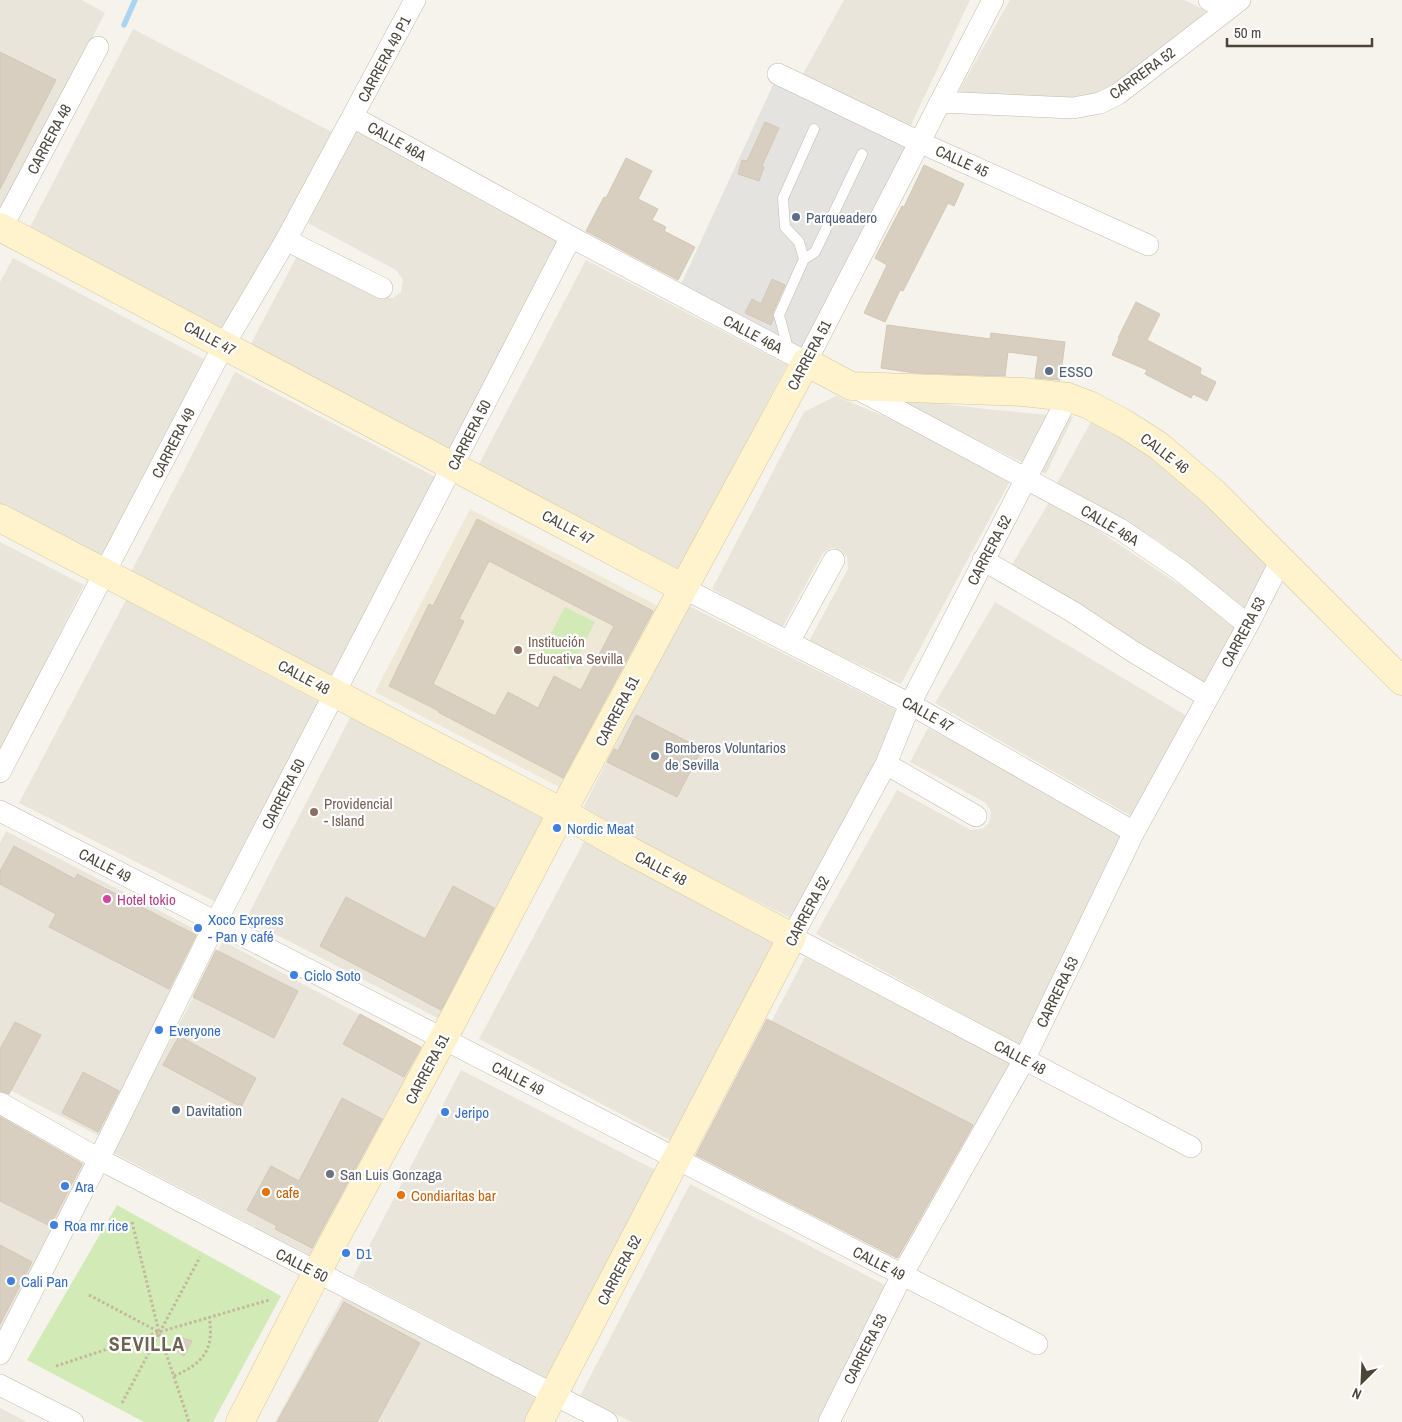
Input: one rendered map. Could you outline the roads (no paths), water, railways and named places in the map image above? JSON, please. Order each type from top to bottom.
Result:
[{"type":"main road","name":"CALLE 47","points":[[0,229],[683,588]]},
{"type":"main road","name":"CALLE 46A","points":[[798,357],[852,386]]},
{"type":"main road","name":"CARRERA 51","points":[[240,1422],[317,1272],[683,588],[798,357]]},
{"type":"main road","name":"CALLE 46","points":[[852,386],[1023,392],[1068,398],[1089,405],[1126,424],[1159,446],[1213,492],[1402,681]]},
{"type":"main road","name":"CALLE 48","points":[[0,518],[562,812],[630,851],[792,938]]},
{"type":"main road","name":"CARRERA 52","points":[[540,1422],[792,938]]},
{"type":"street","name":"CARRERA 49 P1","points":[[353,117],[415,0]]},
{"type":"street","name":"CARRERA 51","points":[[798,357],[919,142],[994,0]]},
{"type":"street","name":"CARRERA 52","points":[[940,102],[1073,108],[1100,103],[1118,94],[1225,3]]},
{"type":"street","name":"CARRERA 48","points":[[0,229],[98,47]]},
{"type":"street","name":"CALLE 45","points":[[778,74],[919,142],[1148,245]]},
{"type":"street","name":"CALLE 46A","points":[[353,117],[571,237],[798,357]]},
{"type":"street","name":"CARRERA 49","points":[[0,772],[224,346],[286,240],[353,117]]},
{"type":"street","name":"CARRERA 50","points":[[0,1354],[216,922],[571,237]]},
{"type":"street","points":[[286,240],[382,288]]},
{"type":"street","name":"CALLE 46A","points":[[852,386],[1120,529],[1180,570],[1248,625]]},
{"type":"street","name":"CARRERA 52","points":[[792,938],[886,764],[910,704],[1068,398]]},
{"type":"street","points":[[789,642],[834,560]]},
{"type":"street","points":[[983,560],[1073,612],[1132,651],[1208,697]]},
{"type":"street","name":"CARRERA 53","points":[[829,1422],[902,1275],[1024,1060],[1134,832],[1248,625],[1281,560]]},
{"type":"street","name":"CALLE 47","points":[[683,588],[910,704],[1134,832]]},
{"type":"street","points":[[886,764],[976,816]]},
{"type":"street","name":"CALLE 49","points":[[0,811],[1037,1344]]},
{"type":"street","name":"CALLE 48","points":[[792,938],[1191,1147]]},
{"type":"street","name":"CALLE 50","points":[[0,1103],[99,1159],[607,1422]]},
{"type":"street","points":[[0,1385],[73,1422]]},
{"type":"lane","points":[[804,259],[800,242],[785,227],[783,198],[814,129]]},
{"type":"lane","points":[[798,357],[779,316],[804,259],[815,252],[862,154]]},
{"type":"waterway","points":[[124,25],[135,0]]},
{"type":"place","name":"Parqueadero","points":[[796,217]]},
{"type":"place","name":"ESSO","points":[[1049,371]]},
{"type":"place","name":"Institución Educativa Sevilla","points":[[518,650]]},
{"type":"place","name":"Bomberos Voluntarios de Sevilla","points":[[655,756]]},
{"type":"place","name":"Providencial - Island","points":[[314,812]]},
{"type":"place","name":"Nordic Meat","points":[[557,828]]},
{"type":"place","name":"Hotel tokio","points":[[107,899]]},
{"type":"place","name":"Xoco Express - Pan y café","points":[[198,928]]},
{"type":"place","name":"Ciclo Soto","points":[[294,975]]},
{"type":"place","name":"Everyone","points":[[159,1030]]},
{"type":"place","name":"Davitation","points":[[176,1110]]},
{"type":"place","name":"Jeripo","points":[[445,1112]]},
{"type":"place","name":"San Luis Gonzaga","points":[[330,1174]]},
{"type":"place","name":"Ara","points":[[65,1186]]},
{"type":"place","name":"cafe","points":[[266,1192]]},
{"type":"place","name":"Condiaritas bar","points":[[401,1195]]},
{"type":"place","name":"Roa mr rice","points":[[54,1225]]},
{"type":"place","name":"D1","points":[[346,1253]]},
{"type":"place","name":"Cali Pan","points":[[11,1281]]},
{"type":"district","name":"SEVILLA","points":[[147,1343]]}]
